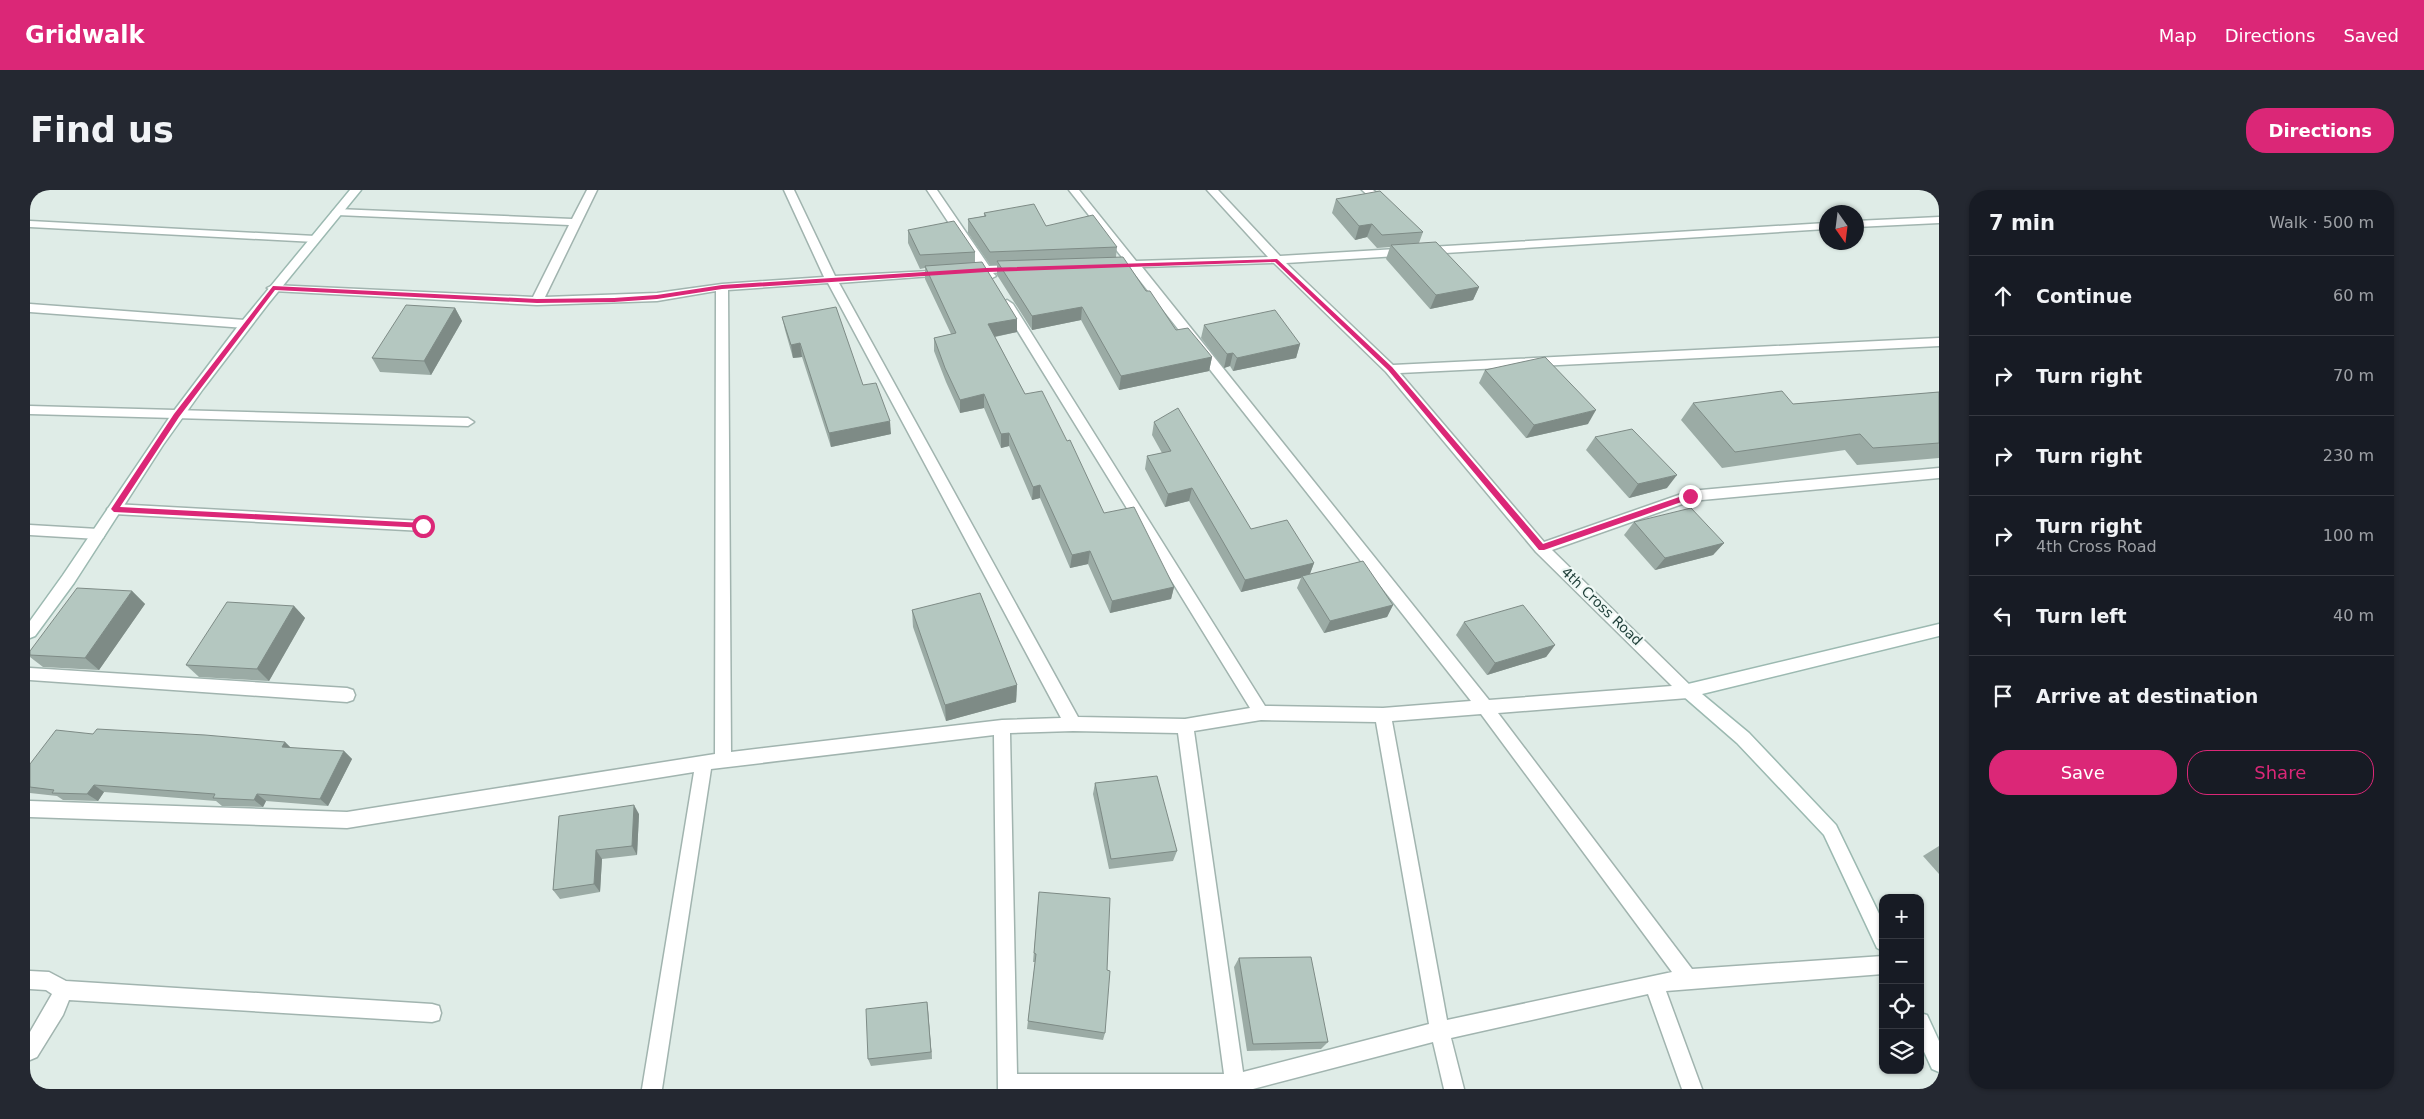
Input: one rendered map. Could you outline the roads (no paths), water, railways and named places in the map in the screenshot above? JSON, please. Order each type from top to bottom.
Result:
[{"type":"street","points":[[30,632],[36,615],[98,534],[177,416],[273,288],[356,190]]},
{"type":"street","points":[[537,301],[592,190]]},
{"type":"street","points":[[789,190],[832,279],[1073,724]]},
{"type":"street","points":[[932,190],[986,270],[1262,712]]},
{"type":"street","points":[[1074,190],[1485,706],[1688,979]]},
{"type":"street","name":"4th Cross Road","points":[[1212,190],[1277,260],[1390,369],[1541,548],[1688,691],[1743,738],[1830,830],[1882,939]]},
{"type":"street","points":[[1367,190],[1394,214]]},
{"type":"street","points":[[337,212],[577,222]]},
{"type":"street","points":[[1864,224],[1939,220]]},
{"type":"street","points":[[30,224],[315,239]]},
{"type":"street","points":[[1093,265],[1277,260],[1819,226]]},
{"type":"street","points":[[1421,237],[1435,249]]},
{"type":"street","points":[[273,288],[537,301],[657,297],[722,287],[1025,268]]},
{"type":"street","points":[[722,287],[723,760]]},
{"type":"street","points":[[30,308],[246,324]]},
{"type":"street","points":[[1390,369],[1939,342]]},
{"type":"street","points":[[30,410],[177,416],[468,422]]},
{"type":"street","points":[[1541,548],[1690,496],[1939,473]]},
{"type":"street","points":[[114,509],[423,526]]},
{"type":"street","points":[[30,530],[98,534]]},
{"type":"street","points":[[30,809],[347,820],[704,762],[1002,726],[1073,724],[1186,726],[1262,712],[1383,715],[1688,691],[1939,630]]},
{"type":"street","points":[[30,674],[347,694]]},
{"type":"street","points":[[1383,715],[1440,1031],[1454,1089]]},
{"type":"street","points":[[1002,726],[1008,1086],[1236,1086],[1440,1031],[1654,984],[1688,979],[1879,965]]},
{"type":"street","points":[[1186,726],[1236,1086]]},
{"type":"street","points":[[652,1089],[704,762]]},
{"type":"street","points":[[30,980],[49,981],[63,990],[432,1013]]},
{"type":"street","points":[[1654,984],[1692,1089]]},
{"type":"street","points":[[30,1050],[56,1008],[63,990]]},
{"type":"street","points":[[1923,1029],[1939,1062]]}]
